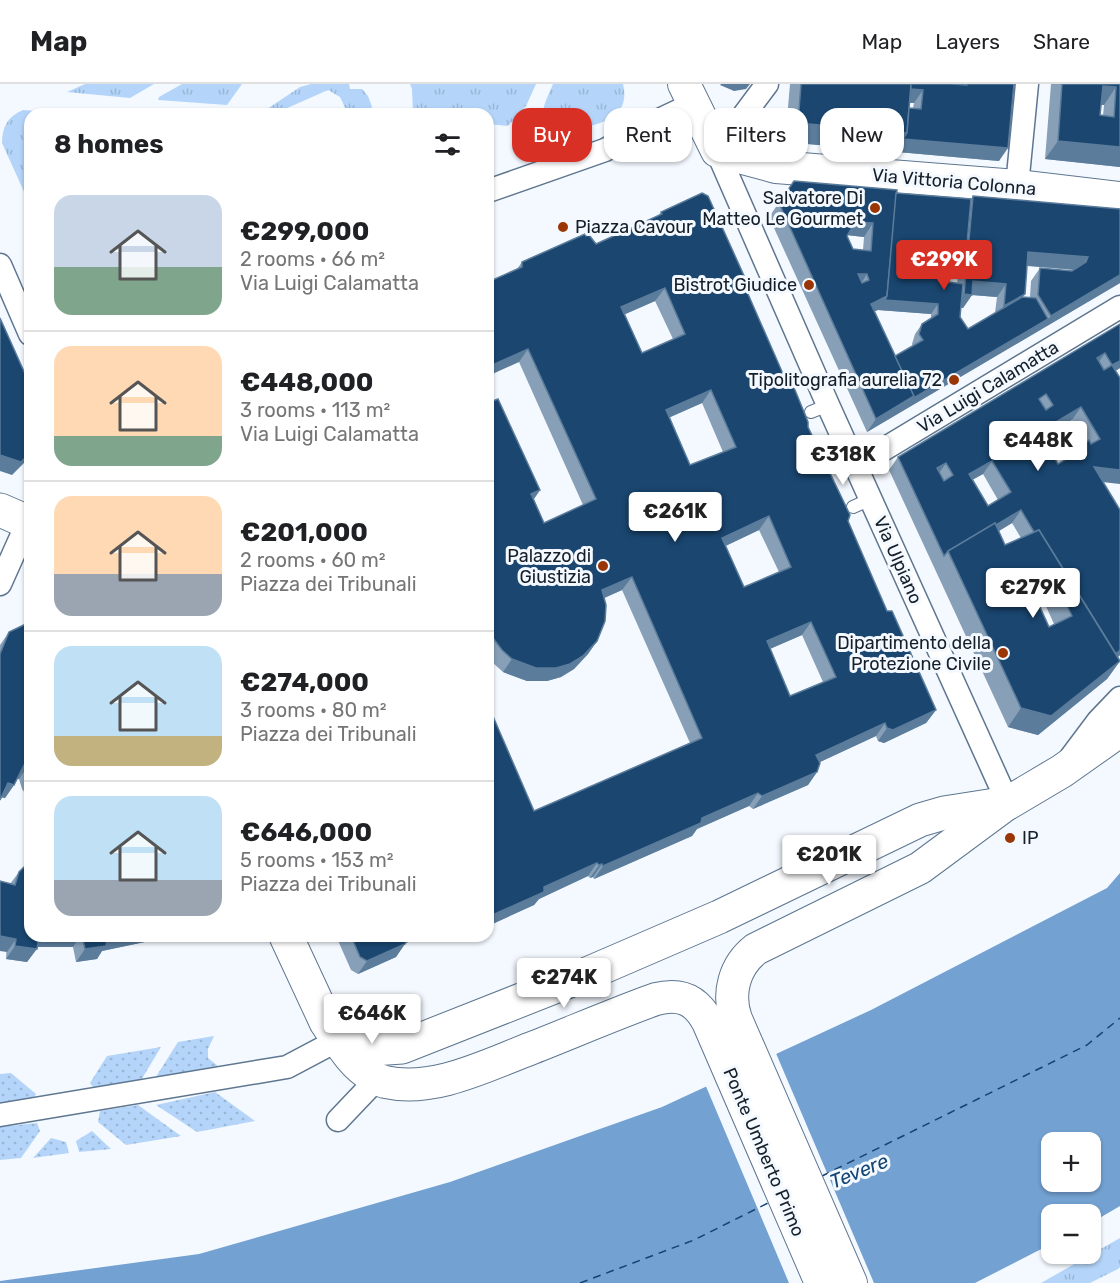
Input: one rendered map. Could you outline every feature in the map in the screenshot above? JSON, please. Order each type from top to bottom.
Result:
[{"type":"main road","points":[[289,942],[326,1022],[338,1040],[373,1049],[402,1047],[523,1000],[708,922],[920,820],[944,813],[1008,802],[1062,771],[1120,730]]},
{"type":"street","points":[[749,108],[767,84]]},
{"type":"street","points":[[1017,186],[1027,84]]},
{"type":"street","points":[[494,189],[605,150],[657,121],[689,94],[704,125]]},
{"type":"street","name":"Via Ulpiano","points":[[721,162],[820,409],[856,466],[862,503],[1008,802]]},
{"type":"street","name":"Via Vittoria Colonna","points":[[758,162],[776,167],[1017,186],[1120,198]]},
{"type":"street","points":[[0,265],[24,320]]},
{"type":"street","name":"Via Luigi Calamatta","points":[[856,466],[1120,308]]},
{"type":"street","points":[[0,584],[22,518]]},
{"type":"street","points":[[1062,771],[1086,735],[1120,698]]},
{"type":"street","points":[[1062,771],[1120,751]]},
{"type":"street","points":[[0,1114],[287,1067],[338,1040],[351,1059],[377,1079],[411,1084],[454,1076],[665,997],[677,996],[722,1020],[736,977],[745,960],[756,949],[920,868],[1008,802]]},
{"type":"street","name":"Ponte Umberto Primo","points":[[722,1020],[820,1283]]},
{"type":"street","name":"Ponte Umberto Primo","points":[[722,1020],[851,1283]]},
{"type":"street","points":[[338,1120],[377,1079]]},
{"type":"green space","points":[[85,84],[154,84],[130,98],[67,92]]},
{"type":"green space","points":[[182,84],[242,84],[227,105],[158,100],[159,97]]},
{"type":"green space","points":[[311,84],[349,84],[350,89],[362,89],[368,96],[372,107],[345,108],[340,97],[328,90],[287,108],[268,108],[300,87]]},
{"type":"green space","points":[[410,84],[536,84],[524,108],[512,108],[512,122],[508,126],[494,125],[494,108],[413,108]]},
{"type":"green space","points":[[553,84],[623,84],[624,98],[621,108],[604,108],[604,121],[594,125],[592,125],[592,108],[544,108]]},
{"type":"green space","points":[[24,110],[24,192],[2,143],[3,132],[13,115]]},
{"type":"green space","points":[[214,1036],[208,1049],[208,1058],[218,1066],[212,1071],[152,1083],[178,1042]]},
{"type":"green space","points":[[161,1047],[137,1087],[97,1093],[90,1083],[107,1056]]},
{"type":"green space","points":[[11,1073],[36,1094],[30,1105],[0,1109],[0,1074]]},
{"type":"green space","points":[[215,1092],[255,1121],[197,1132],[156,1105]]},
{"type":"green space","points":[[138,1105],[181,1136],[126,1145],[98,1122],[100,1111]]},
{"type":"green space","points":[[37,1123],[40,1131],[21,1158],[0,1160],[0,1127]]},
{"type":"green space","points":[[92,1131],[111,1149],[79,1152],[76,1141]]},
{"type":"green space","points":[[51,1138],[66,1142],[69,1153],[33,1158]]},
{"type":"green space","points":[[1120,1238],[1120,1267],[1118,1269],[1090,1283],[1041,1283],[1074,1264],[1101,1264],[1101,1249]]},
{"type":"water","name":"Tevere","points":[[1120,873],[1120,1206],[1101,1217],[1101,1204],[1041,1204],[1041,1249],[975,1283],[0,1283],[0,1281],[199,1254],[450,1182],[662,1107],[871,1010],[1107,888]]},
{"type":"pier","points":[[775,1051],[874,1283],[789,1283],[705,1084]]},
{"type":"building","points":[[801,84],[911,84],[907,133],[904,133],[904,108],[820,108],[820,125],[808,124],[808,108],[799,108]]},
{"type":"building","points":[[911,84],[1014,84],[1008,148],[904,139],[907,133],[909,108],[921,109],[923,90],[911,89]]},
{"type":"building","points":[[1062,84],[1120,84],[1120,147],[1058,141]],"holes":[[[1103,86],[1116,87],[1114,117],[1100,115]]]},
{"type":"building","points":[[794,181],[897,190],[887,296],[871,304],[914,396],[876,419],[779,203]],"holes":[[[855,222],[873,223],[871,251],[853,249],[847,236]],[[858,274],[867,274],[869,280],[862,283]]]},
{"type":"building","name":"Palazzo di Giustizia","points":[[702,193],[708,196],[750,289],[748,294],[787,383],[793,385],[808,427],[850,515],[848,521],[887,611],[892,611],[936,710],[893,730],[887,728],[885,723],[816,755],[820,763],[817,772],[762,796],[758,793],[702,818],[701,823],[603,866],[597,863],[544,887],[544,892],[494,914],[494,719],[534,811],[702,738],[632,577],[602,590],[606,605],[605,621],[597,641],[583,656],[570,664],[556,668],[536,668],[512,659],[494,639],[494,400],[498,399],[540,490],[531,494],[544,523],[596,499],[528,349],[494,364],[494,279],[522,267],[522,262],[585,234],[589,235],[596,244],[662,214],[661,212]],"holes":[[[665,288],[685,334],[642,353],[621,307]],[[711,390],[736,447],[690,465],[666,410]],[[769,516],[791,567],[744,587],[722,538]],[[811,622],[836,677],[790,696],[767,641]]]},
{"type":"building","points":[[896,193],[971,199],[965,266],[950,264],[949,282],[963,284],[960,317],[968,329],[1022,297],[1036,298],[1048,319],[912,399],[914,396],[895,356],[923,340],[919,334],[922,324],[938,314],[938,304],[885,300]]},
{"type":"building","points":[[973,196],[1120,209],[1120,275],[1051,316],[1038,295],[1040,268],[1072,271],[1086,262],[1088,257],[1028,252],[1025,294],[1004,306],[1006,284],[973,281],[972,295],[964,294]]},
{"type":"building","points":[[0,318],[24,372],[24,459],[21,462],[0,455]]},
{"type":"building","points":[[1120,324],[1120,361],[1112,365],[1120,378],[1120,470],[1094,467],[1120,510],[1120,650],[1116,654],[1039,530],[1034,532],[1021,510],[948,551],[944,556],[898,457]],"holes":[[[1105,353],[1112,365],[1104,370],[1097,358]],[[1046,394],[1053,405],[1046,410],[1039,399]],[[1081,407],[1100,439],[1091,444],[1089,440],[1070,452],[1072,456],[1058,464],[1039,432]],[[992,461],[1011,492],[988,506],[969,474]],[[946,463],[953,475],[944,481],[937,468]]]},
{"type":"building","points":[[995,523],[1005,545],[1039,530],[1120,661],[1051,716],[1021,708],[948,551]],"holes":[[[1052,575],[1072,616],[1049,627],[1030,585]]]},
{"type":"building","points":[[24,625],[24,765],[14,785],[8,783],[0,800],[0,654],[9,632]]},
{"type":"building","points":[[24,867],[24,942],[38,942],[37,949],[15,946],[16,939],[0,936],[0,881],[15,885],[19,872]]},
{"type":"building","points":[[83,942],[107,942],[106,946],[85,949]]},
{"type":"building","points":[[354,942],[406,942],[367,961],[360,957]]},
{"type":"ferry route","points":[[822,1176],[1087,1045],[1120,1018]]},
{"type":"ferry route","points":[[580,1283],[694,1240],[770,1202]]},
{"type":"place","name":"Salvatore Di Matteo Le Gourmet","points":[[875,208]]},
{"type":"place","name":"Piazza Cavour","points":[[563,227]]},
{"type":"place","name":"Bistrot Giudice","points":[[809,285]]},
{"type":"place","name":"Tipolitografia aurelia 72","points":[[954,380]]},
{"type":"place","name":"Palazzo di Giustizia","points":[[603,566]]},
{"type":"place","name":"Dipartimento della Protezione Civile","points":[[1003,653]]},
{"type":"place","name":"IP","points":[[1010,838]]}]
